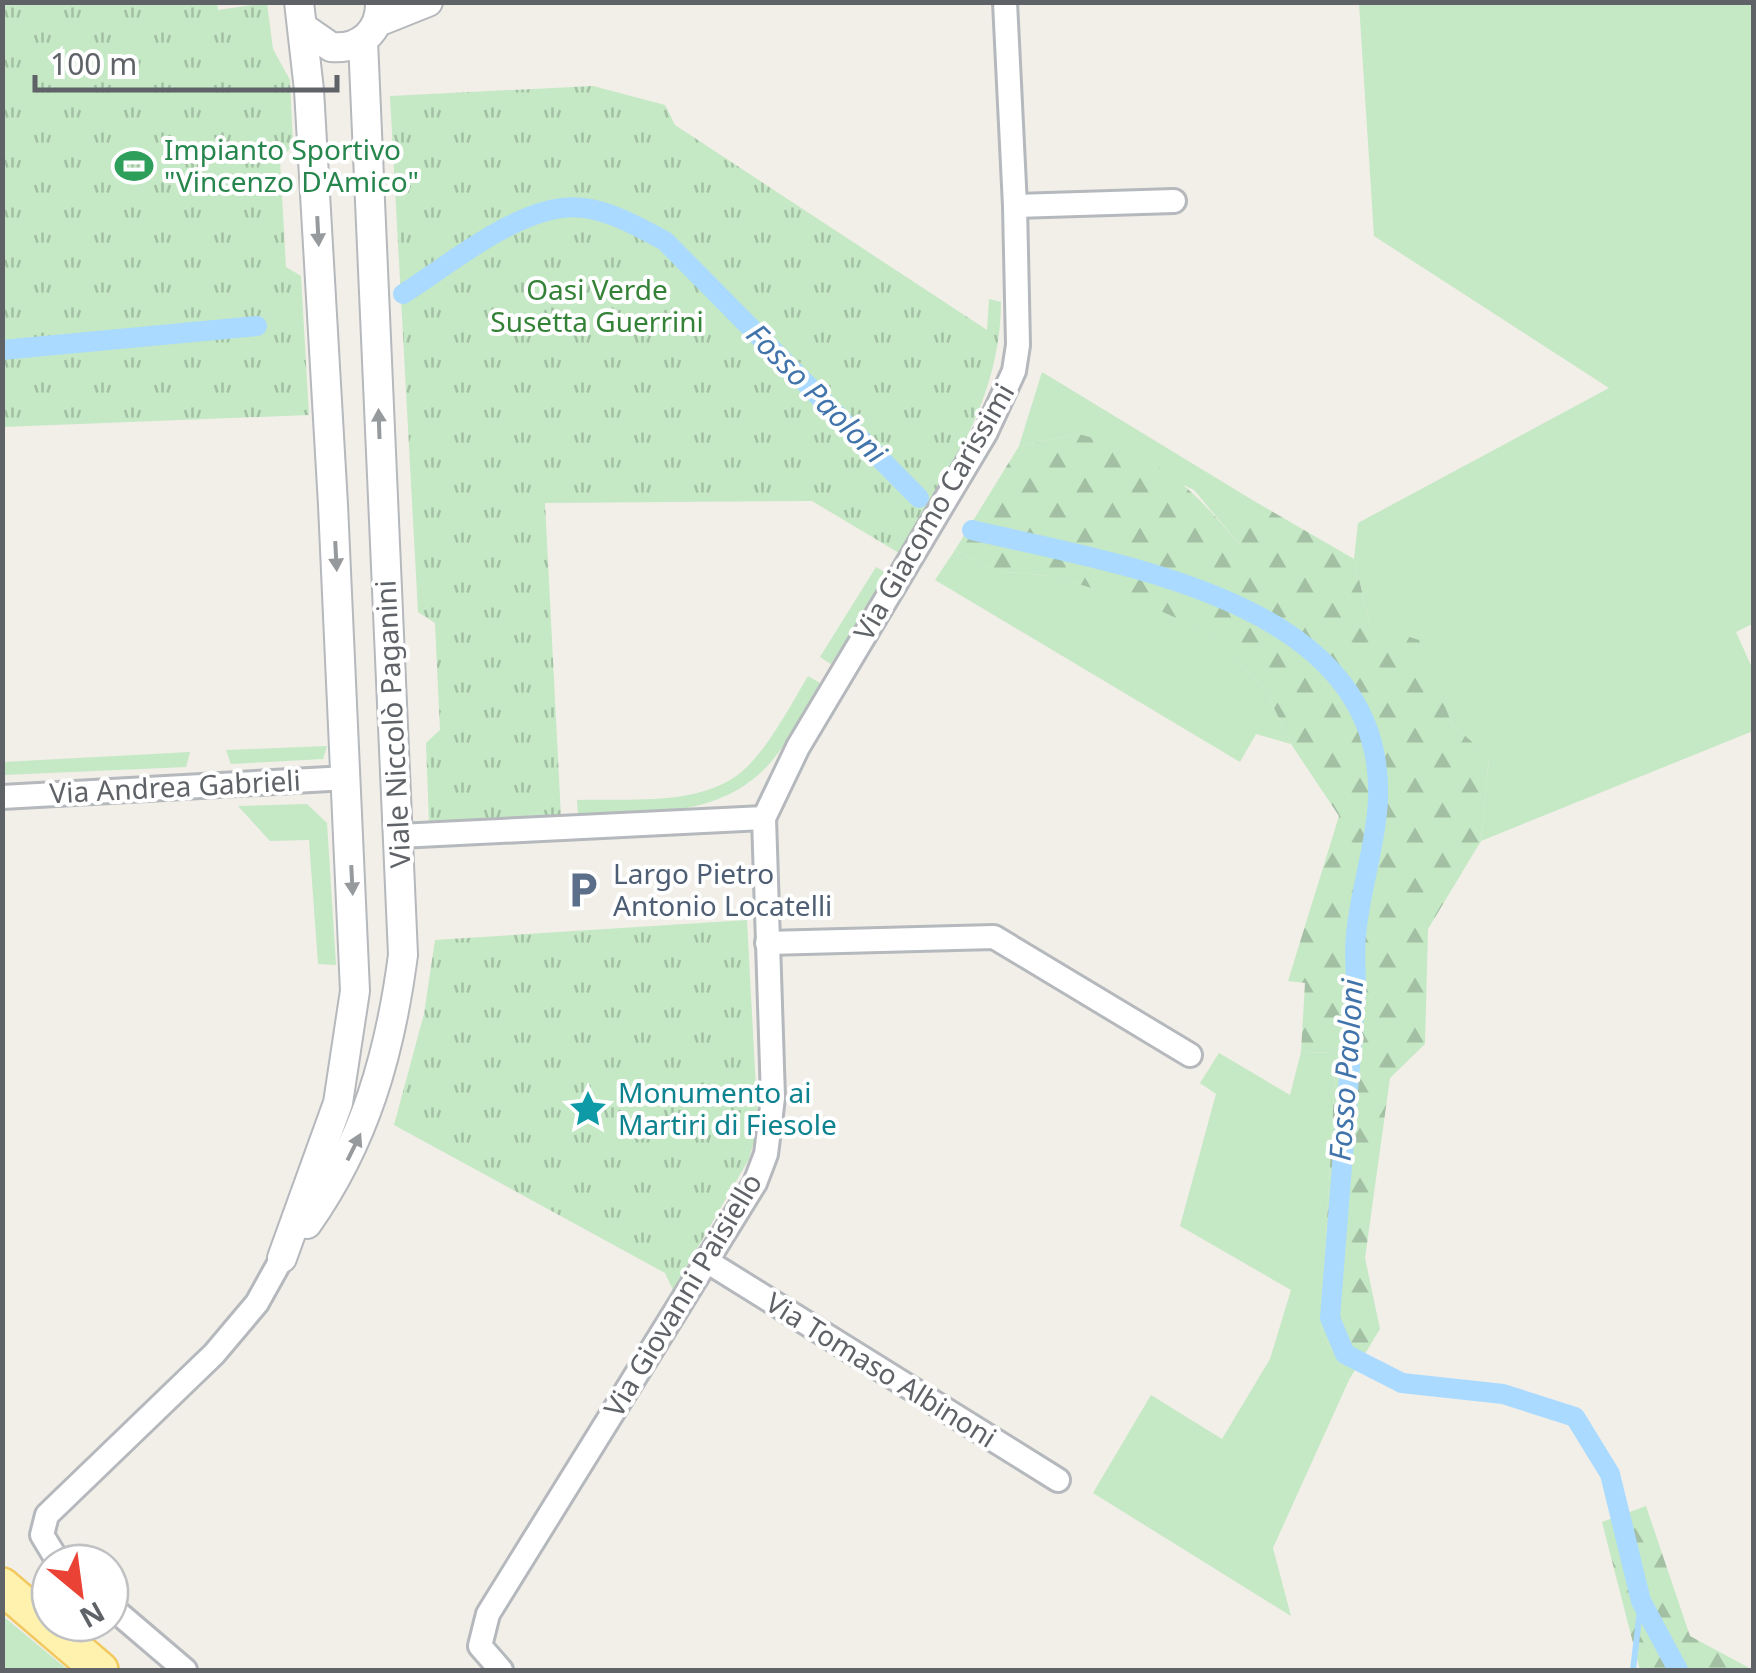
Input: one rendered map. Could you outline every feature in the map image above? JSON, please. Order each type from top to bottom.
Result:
[{"type":"main road","points":[[2,1562],[30,1586]]},
{"type":"main road","points":[[2,1586],[100,1670]]},
{"type":"main road","points":[[94,1643],[125,1670]]},
{"type":"street","name":"Viale Niccolò Paganini","points":[[302,16],[332,48],[374,22],[428,2]]},
{"type":"street","name":"Via Giacomo Carissimi","points":[[764,818],[798,747],[1003,401],[1018,345],[1016,206],[1005,2]]},
{"type":"street","name":"Viale Niccolò Paganini","points":[[47,1543],[42,1535],[47,1515],[222,1345],[264,1294],[325,1146],[343,1082],[354,1018],[355,944],[333,504],[302,16]]},
{"type":"street","name":"Viale Niccolò Paganini","points":[[282,1258],[335,1183],[366,1120],[390,1039],[403,946],[382,502],[374,22]]},
{"type":"street","points":[[1016,206],[1174,201]]},
{"type":"street","points":[[333,504],[382,502]]},
{"type":"street","name":"Via Andrea Gabrieli","points":[[2,797],[347,778]]},
{"type":"street","points":[[399,836],[764,818]]},
{"type":"street","name":"Via Giovanni Paisiello","points":[[501,1670],[480,1646],[488,1614],[754,1183],[766,1154],[774,1098],[764,818]]},
{"type":"street","points":[[767,943],[994,938],[1190,1055]]},
{"type":"street","points":[[355,944],[403,946]]},
{"type":"street","name":"Via Tomaso Albinoni","points":[[705,1260],[1058,1480]]},
{"type":"street","points":[[130,1623],[186,1670]]},
{"type":"green space","points":[[3,3],[217,3],[218,10],[267,3],[273,49],[290,80],[293,145],[280,160],[286,267],[301,276],[309,415],[3,427]]},
{"type":"green space","points":[[1359,3],[1753,3],[1754,623],[1736,632],[1753,670],[1753,731],[1481,841],[1489,757],[1452,724],[1419,641],[1370,624],[1354,559],[1358,523],[1609,388],[1374,236]]},
{"type":"green space","name":"Oasi Verde Susetta Guerrini","points":[[593,86],[665,105],[675,125],[987,330],[989,299],[1001,302],[992,371],[982,403],[953,464],[899,553],[812,501],[545,503],[561,817],[429,822],[426,743],[440,730],[435,623],[418,612],[390,96]]},
{"type":"green space","points":[[1042,372],[1254,501],[1240,545],[1194,490],[1079,434],[1019,446]]},
{"type":"green space","points":[[1079,434],[1130,451],[1170,474],[1204,504],[1239,544],[1254,501],[1354,559],[1370,624],[1419,640],[1452,724],[1489,757],[1481,841],[1428,929],[1425,1044],[1390,1078],[1365,1258],[1380,1329],[1349,1380],[1321,1332],[1336,1053],[1301,1052],[1305,983],[1288,981],[1339,816],[1291,744],[1266,691],[1217,637],[1150,606],[1052,576],[995,571],[955,550],[1019,446]]},
{"type":"green space","points":[[955,550],[995,571],[1052,576],[1151,606],[1217,637],[1266,691],[1291,744],[1256,734],[1240,762],[935,580]]},
{"type":"green space","points":[[876,567],[888,574],[831,664],[820,657]]},
{"type":"green space","points":[[808,676],[820,683],[785,743],[751,781],[729,794],[682,809],[578,815],[577,800],[690,795],[731,779],[765,745]]},
{"type":"green space","points":[[327,746],[323,759],[231,764],[226,750]]},
{"type":"green space","points":[[190,752],[186,767],[3,775],[3,762]]},
{"type":"green space","points":[[307,804],[327,823],[336,965],[318,964],[309,840],[270,841],[238,806]]},
{"type":"green space","points":[[747,920],[758,1127],[749,1159],[673,1290],[665,1273],[394,1125],[424,1014],[435,940]]},
{"type":"green space","points":[[1301,1052],[1336,1053],[1321,1332],[1349,1380],[1273,1548],[1291,1616],[1093,1493],[1151,1395],[1222,1439],[1270,1359],[1291,1290],[1180,1226],[1216,1094],[1200,1083],[1219,1053],[1290,1095]]},
{"type":"green space","points":[[1646,1506],[1690,1636],[1753,1670],[1640,1670],[1602,1522]]},
{"type":"green space","points":[[2,1616],[30,1638],[30,1643],[36,1643],[68,1670],[3,1670]]},
{"type":"waterway","name":"Fosso Paoloni","points":[[403,294],[500,230],[542,212],[576,207],[616,217],[665,241],[919,498]]},
{"type":"waterway","name":"Fosso Paoloni","points":[[2,350],[257,326]]},
{"type":"waterway","name":"Fosso Paoloni","points":[[972,530],[1166,578],[1232,603],[1291,636],[1338,678],[1369,732],[1378,800],[1356,935],[1356,989],[1330,1318],[1345,1354],[1402,1383],[1503,1394],[1575,1417],[1610,1474],[1641,1601],[1678,1670]]},
{"type":"waterway","points":[[1633,1670],[1641,1601]]},
{"type":"place","name":"Impianto Sportivo \"Vincenzo D'Amico\"","points":[[134,166]]},
{"type":"place","name":"Largo Pietro Antonio Locatelli","points":[[583,890]]},
{"type":"place","name":"Monumento ai Martiri di Fiesole","points":[[588,1109]]}]
